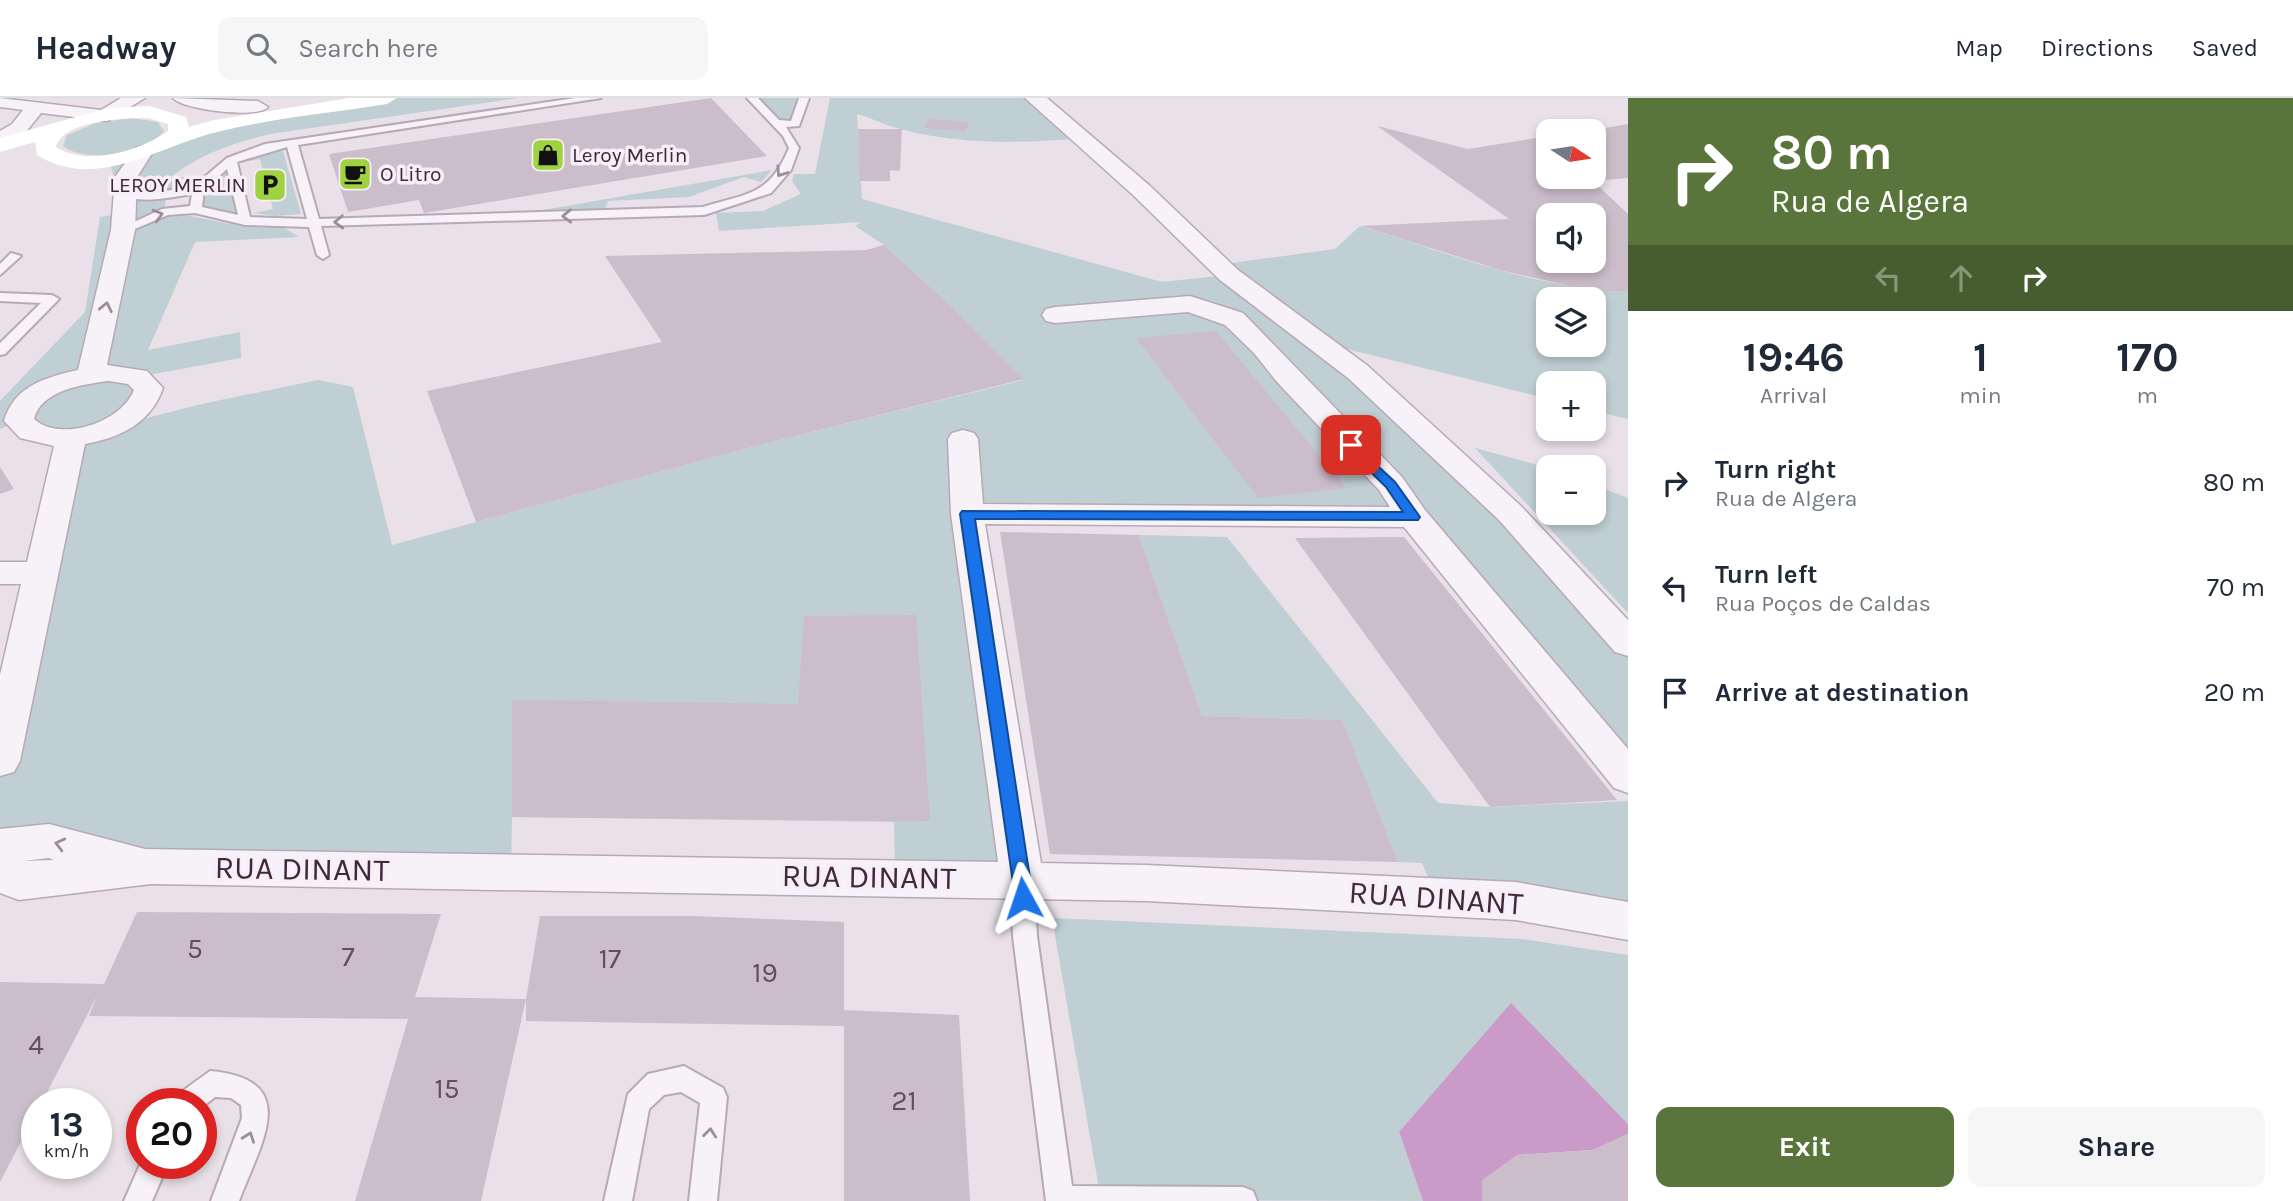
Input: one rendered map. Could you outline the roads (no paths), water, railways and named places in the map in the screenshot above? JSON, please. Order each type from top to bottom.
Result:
[{"type":"main road","points":[[0,142],[107,110],[258,107],[323,98]]},
{"type":"main road","points":[[0,160],[56,157],[82,161],[143,152],[214,126],[387,98]]},
{"type":"main road","points":[[161,108],[181,125],[173,139]]},
{"type":"main road","points":[[56,157],[49,154],[44,145],[63,121]]},
{"type":"street","points":[[107,110],[135,98]]},
{"type":"street","points":[[183,98],[204,104],[258,107]]},
{"type":"street","points":[[1035,98],[1141,190],[1228,275],[1358,372],[1510,513],[1628,643]]},
{"type":"street","points":[[0,101],[63,121]]},
{"type":"street","points":[[0,142],[19,128],[31,110]]},
{"type":"street","points":[[105,214],[127,194],[127,174],[143,152]]},
{"type":"street","points":[[82,161],[99,171],[105,214],[82,376]]},
{"type":"street","points":[[1055,315],[1191,304],[1234,319],[1264,347],[1305,396],[1391,484],[1413,517],[1628,777]]},
{"type":"street","points":[[109,373],[137,377],[149,388],[148,399],[134,414],[115,425],[71,437],[40,436],[10,425],[32,399],[82,376],[109,373]]},
{"type":"street","points":[[0,761],[39,573],[71,437]]},
{"type":"street","points":[[963,439],[967,514],[1022,879]]},
{"type":"street","points":[[967,514],[1413,517]]},
{"type":"street","points":[[0,573],[39,573]]},
{"type":"street","points":[[0,846],[49,841],[150,866]]},
{"type":"street","points":[[0,869],[19,882],[150,866]]},
{"type":"street","name":"RUA DINANT","points":[[150,866],[1022,879],[1516,901],[1628,921]]},
{"type":"lane","points":[[127,194],[166,195],[198,189],[231,160],[269,146],[596,98]]},
{"type":"lane","points":[[105,214],[196,209],[245,221],[314,223],[704,211],[767,191],[785,170],[794,148],[777,123],[752,98]]},
{"type":"lane","points":[[777,123],[795,124],[804,98]]},
{"type":"lane","points":[[292,144],[323,255]]},
{"type":"lane","points":[[231,160],[245,221]]},
{"type":"lane","points":[[196,209],[198,189]]},
{"type":"lane","points":[[0,256],[15,256],[0,271]]},
{"type":"lane","points":[[0,297],[52,299],[0,351]]},
{"type":"lane","points":[[1022,879],[1025,936],[1060,1201],[1243,1201]]},
{"type":"lane","points":[[618,1201],[637,1103],[657,1083],[684,1079],[714,1097],[703,1201]]},
{"type":"lane","points":[[205,1088],[210,1084],[236,1086],[253,1098],[256,1118],[225,1201]]},
{"type":"lane","points":[[138,1201],[148,1179]]},
{"type":"place","name":"Leroy Merlin","points":[[548,155]]},
{"type":"place","name":"O Litro","points":[[355,174]]},
{"type":"place","name":"LEROY MERLIN","points":[[270,185]]}]
